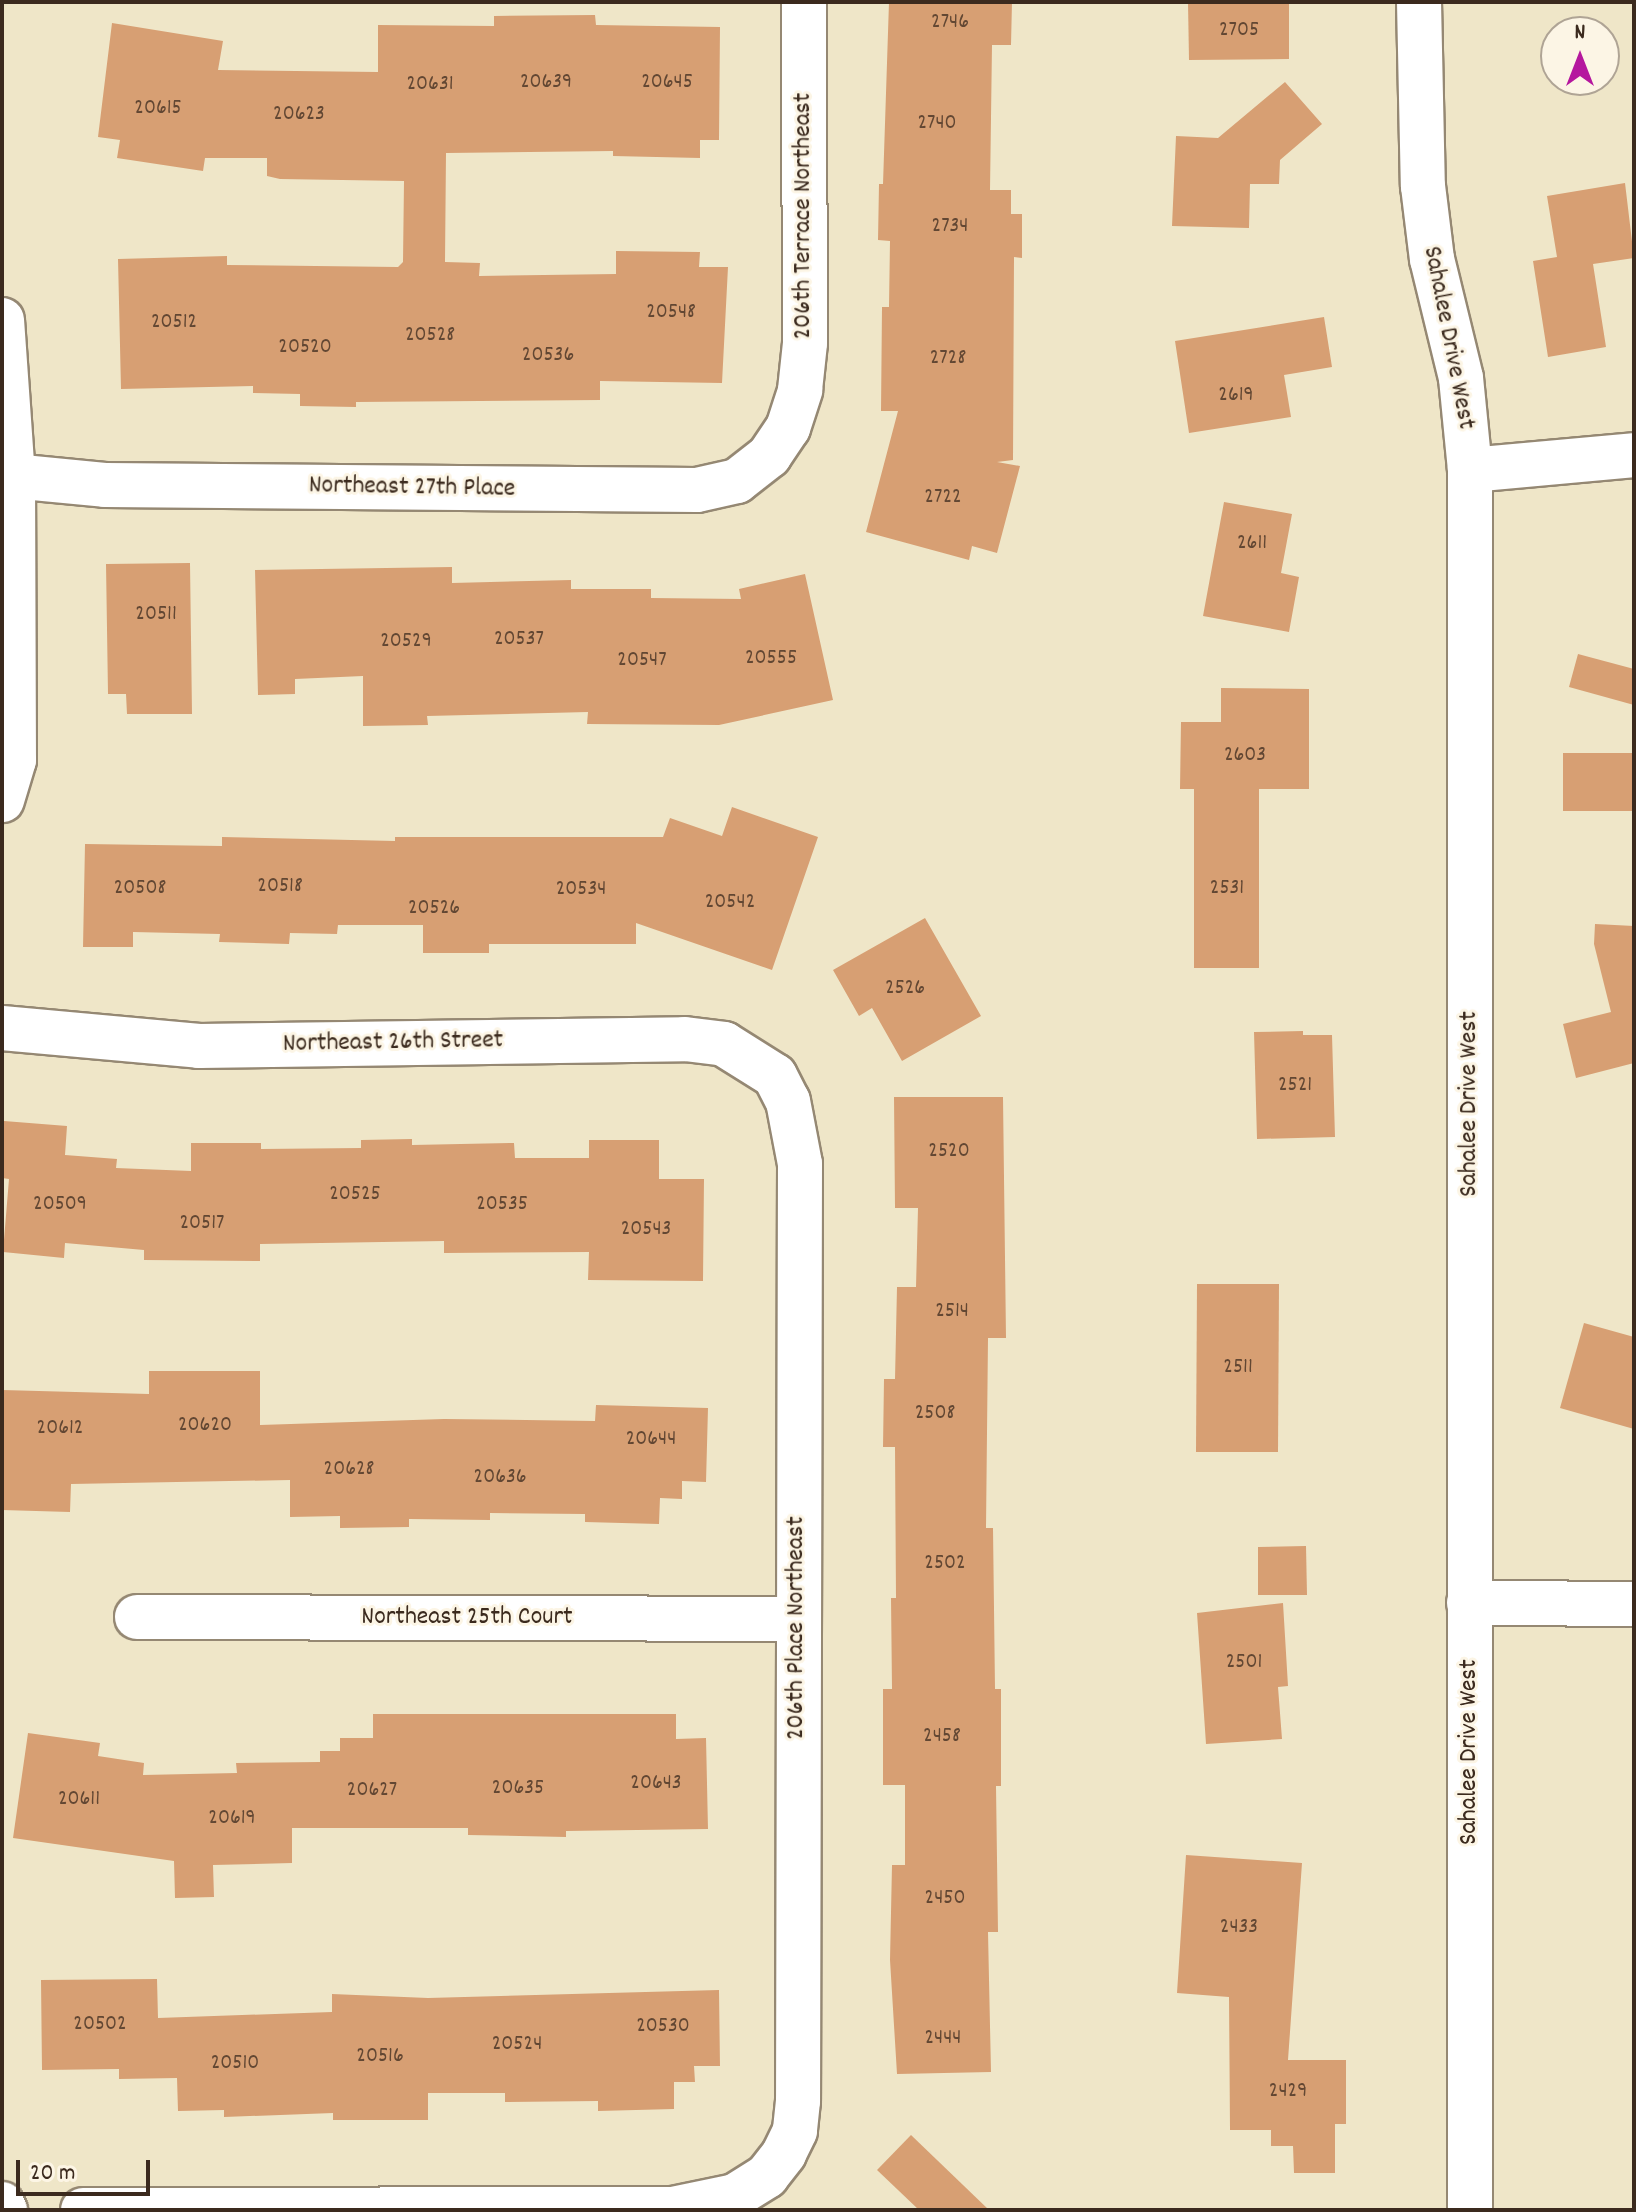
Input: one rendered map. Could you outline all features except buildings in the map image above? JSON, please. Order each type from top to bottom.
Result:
[{"type":"street","name":"206th Terrace Northeast","points":[[788,428],[800,390],[805,343],[804,2]]},
{"type":"street","name":"Sahalee Drive West","points":[[1419,2],[1423,186],[1432,259],[1461,378],[1470,470],[1470,2210]]},
{"type":"street","points":[[2,320],[14,760],[2,800]]},
{"type":"street","name":"Northeast 27th Place","points":[[7,476],[105,485],[697,490],[737,481],[769,456],[788,428]]},
{"type":"street","points":[[1470,470],[1634,455]]},
{"type":"street","name":"Northeast 26th Street","points":[[2,1028],[199,1046],[685,1039],[724,1044],[775,1076]]},
{"type":"street","name":"206th Place Northeast","points":[[83,2210],[672,2209],[735,2196],[767,2176],[795,2131],[798,2101],[796,1619],[800,1164],[791,1112],[775,1076]]},
{"type":"street","points":[[1469,1603],[1634,1604]]},
{"type":"street","name":"Northeast 25th Court","points":[[137,1617],[796,1619]]},
{"type":"street","points":[[2,2204],[5,2210]]}]
